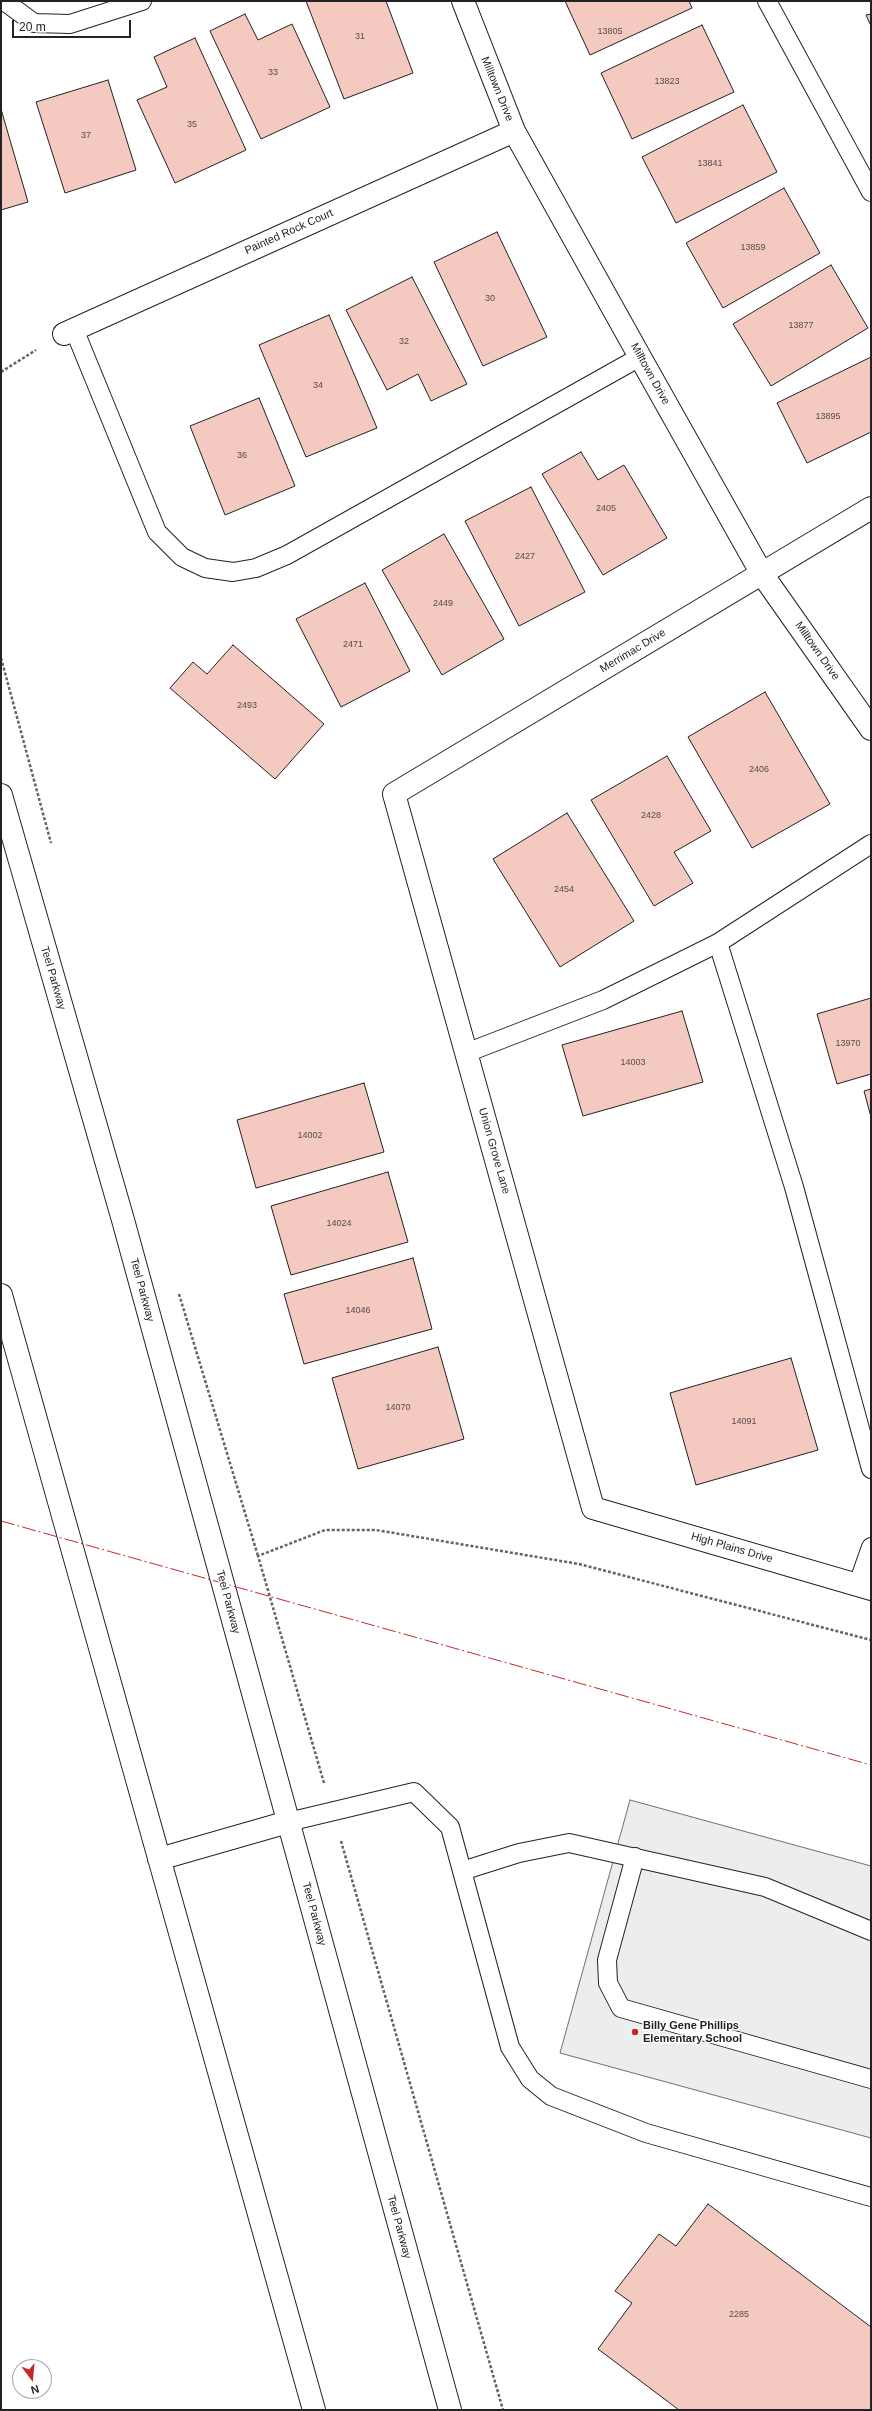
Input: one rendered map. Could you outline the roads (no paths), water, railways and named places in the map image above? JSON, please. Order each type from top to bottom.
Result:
[{"type":"main road","name":"Milltown Drive","points":[[463,1],[514,131],[640,357],[762,574],[871,728]]},
{"type":"main road","name":"Painted Rock Court","points":[[69,331],[514,131]]},
{"type":"main road","name":"Merrimac Drive","points":[[394,794],[871,508]]},
{"type":"main road","name":"Union Grove Lane","points":[[394,794],[593,1508]]},
{"type":"main road","name":"Teel Parkway","points":[[1,795],[123,1220],[450,2410]]},
{"type":"main road","points":[[1,1296],[314,2410]]},
{"type":"main road","name":"High Plains Drive","points":[[593,1508],[865,1587]]},
{"type":"main road","points":[[159,1859],[288,1822]]},
{"type":"lane","points":[[4,1],[34,23],[70,24],[142,1]]},
{"type":"lane","points":[[767,1],[871,192]]},
{"type":"lane","points":[[69,331],[156,532],[182,556],[205,568],[232,572],[256,568],[287,555],[640,357]]},
{"type":"lane","points":[[466,1053],[603,1000],[718,943],[871,844]]},
{"type":"lane","points":[[718,943],[794,1187],[871,1469]]},
{"type":"lane","points":[[865,1587],[871,1547]]},
{"type":"lane","points":[[288,1822],[414,1792],[450,1827],[496,2003],[510,2047],[530,2079],[551,2096],[646,2133],[871,2197]]},
{"type":"lane","points":[[462,1871],[519,1853],[569,1843],[765,1888],[871,1931]]},
{"type":"lane","points":[[634,1857],[607,1960],[608,1983],[621,2008],[871,2079]]},
{"type":"place","name":"Billy Gene Phillips Elementary School","points":[[635,2032]]}]
